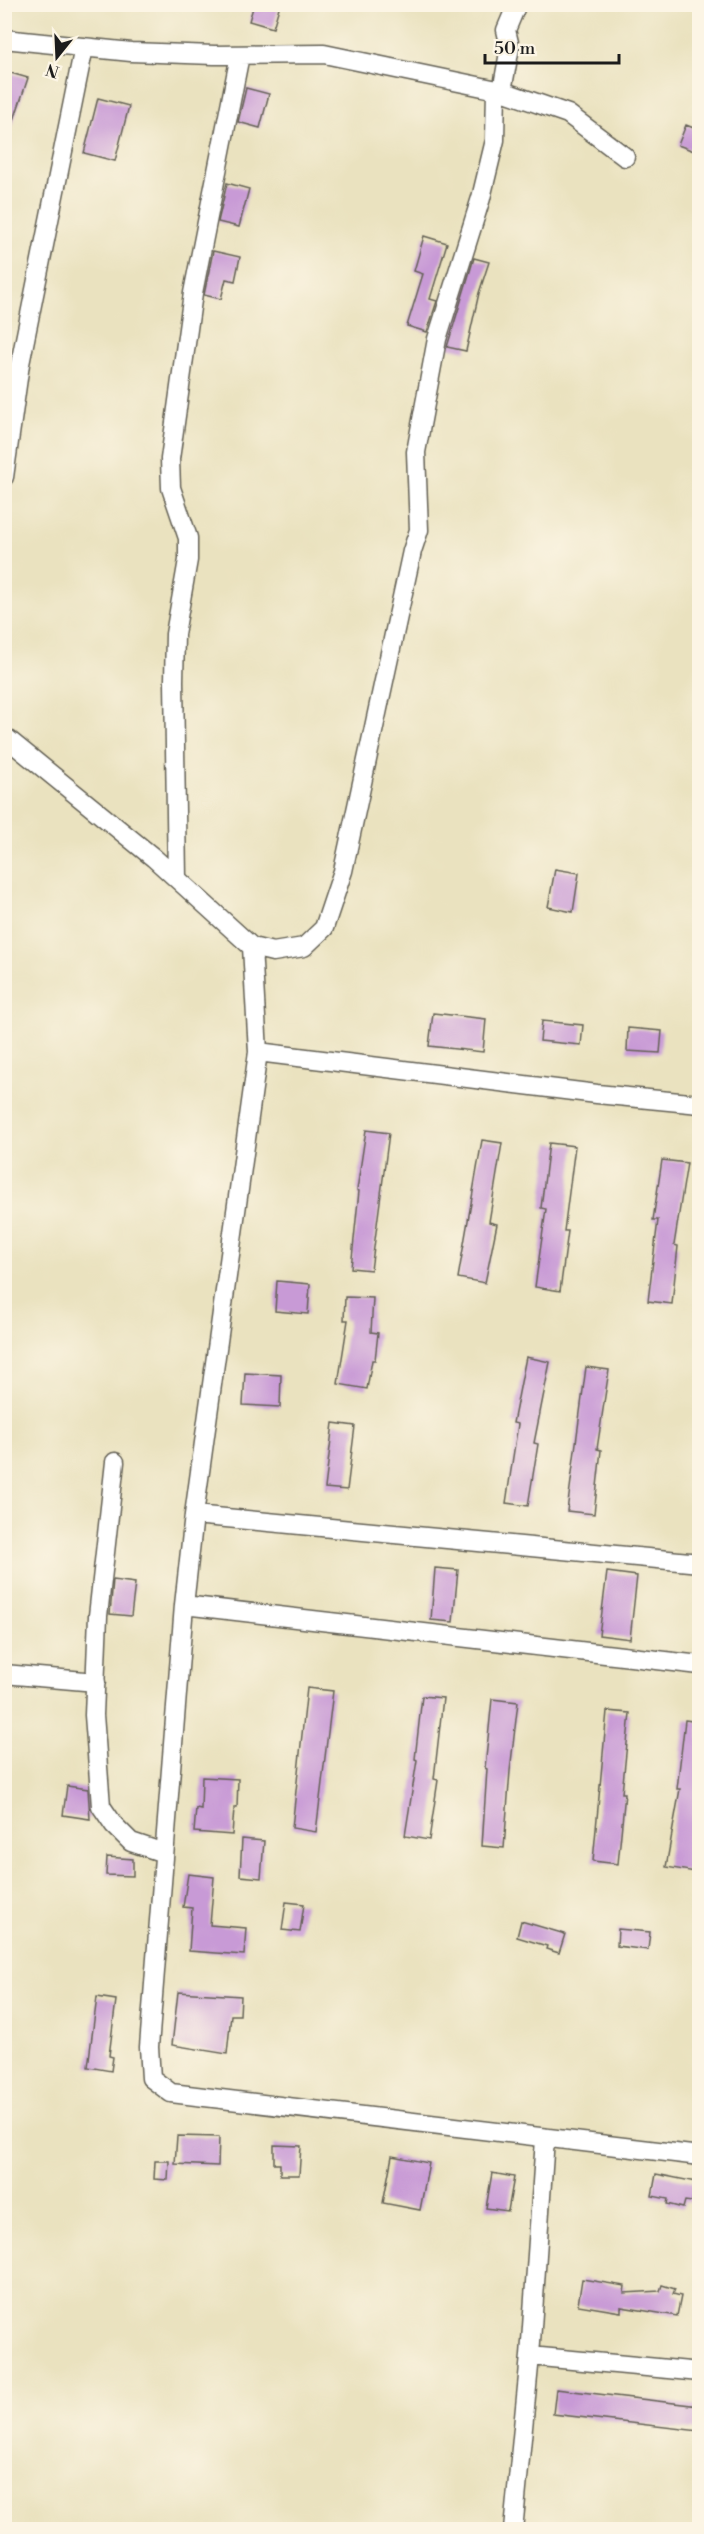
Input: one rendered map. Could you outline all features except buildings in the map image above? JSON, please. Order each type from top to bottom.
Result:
[{"type":"street","points":[[4,736],[177,879],[252,947],[273,952],[304,947],[324,928],[343,871],[412,551],[419,530],[416,452],[436,339],[481,198],[495,140],[499,90],[510,47],[506,30],[517,4]]},
{"type":"street","points":[[4,39],[130,52],[240,55],[324,54],[499,90],[568,114],[625,157]]},
{"type":"street","points":[[4,477],[20,364],[84,47]]},
{"type":"street","points":[[177,879],[175,634],[188,560],[188,538],[171,488],[170,459],[193,293],[240,55]]},
{"type":"street","points":[[252,947],[258,1052],[194,1515],[184,1605],[149,2047],[151,2078],[171,2092],[699,2156]]},
{"type":"street","points":[[258,1052],[597,1094],[699,1104]]},
{"type":"street","points":[[116,1462],[98,1616],[94,1715],[101,1806],[114,1825],[131,1842],[164,1853]]},
{"type":"street","points":[[194,1515],[699,1563]]},
{"type":"street","points":[[184,1605],[699,1665]]},
{"type":"street","points":[[4,1674],[96,1682]]},
{"type":"street","points":[[513,2529],[530,2356],[545,2139]]},
{"type":"street","points":[[530,2356],[699,2372]]}]
